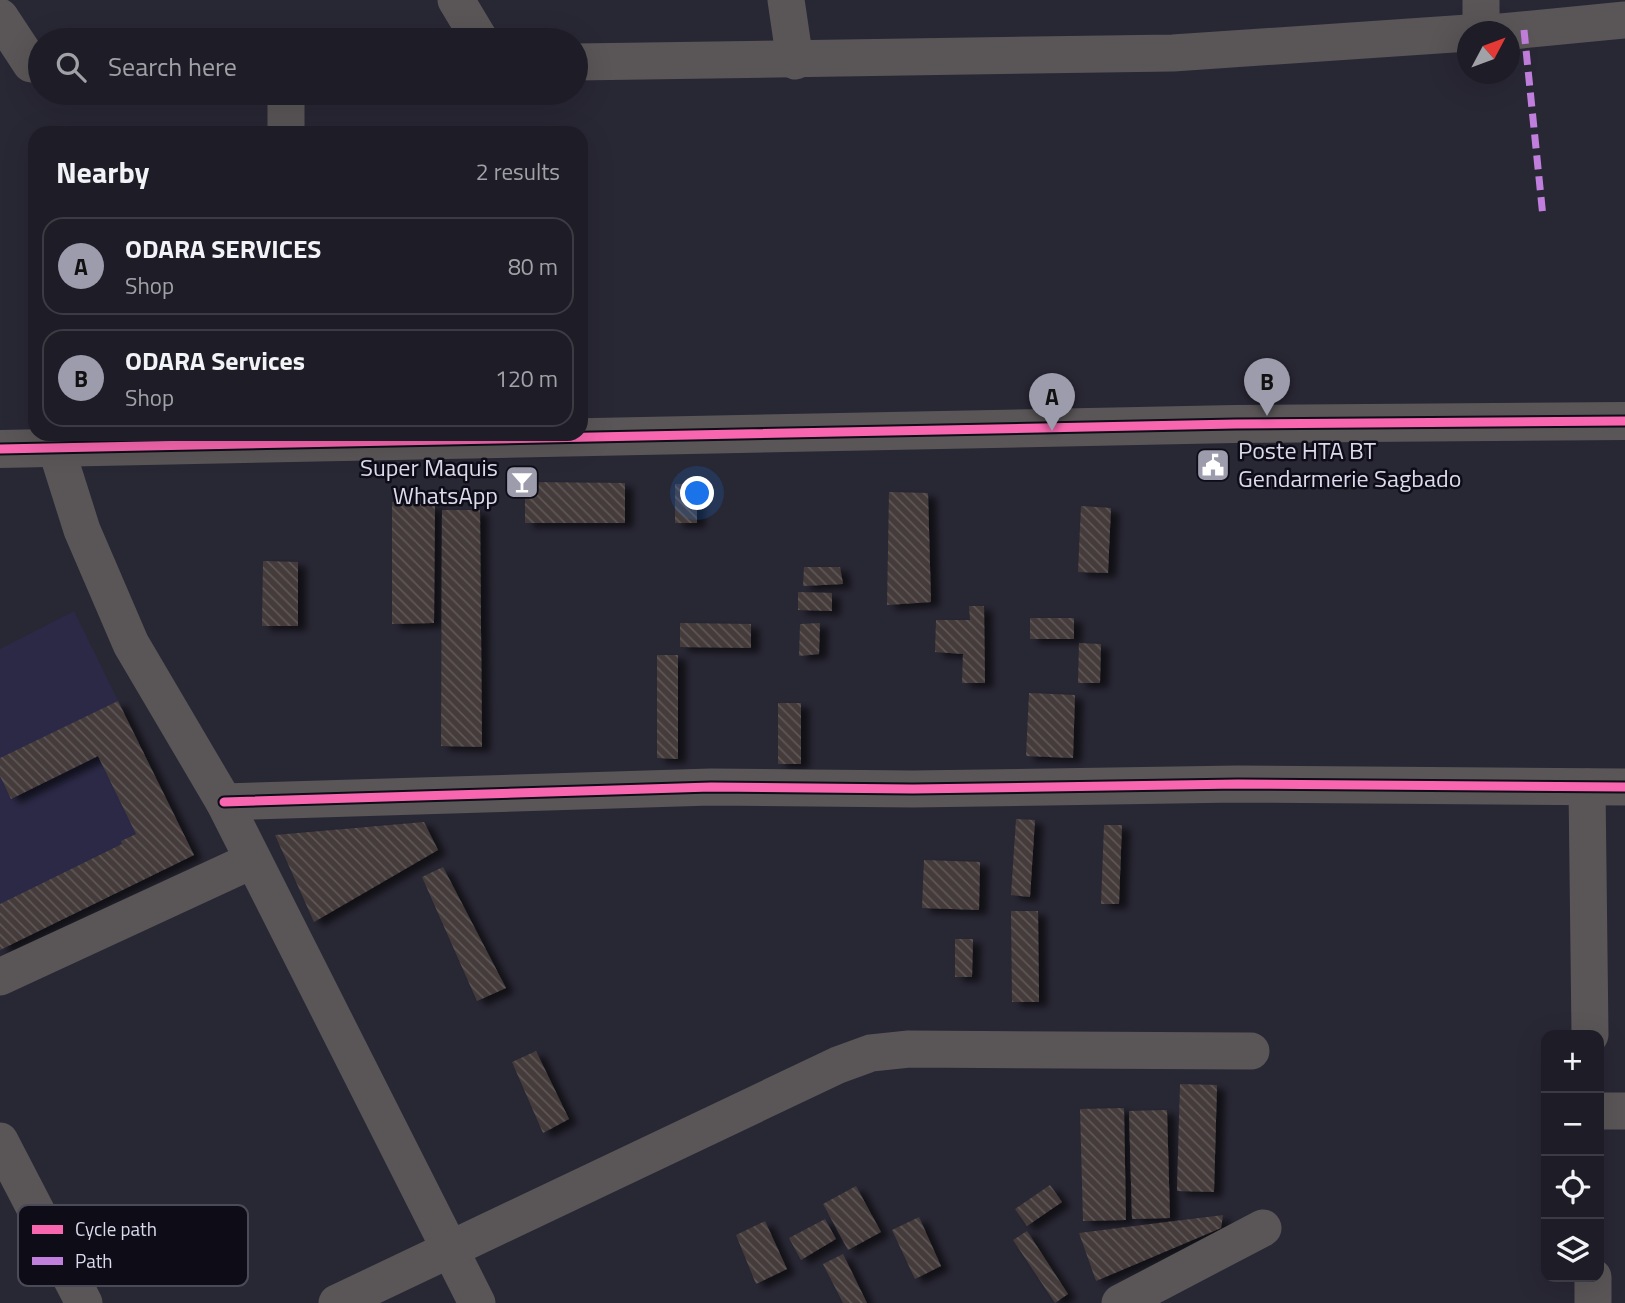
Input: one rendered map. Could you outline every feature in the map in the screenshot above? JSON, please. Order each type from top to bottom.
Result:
[{"type":"street","points":[[456,0],[473,28]]},
{"type":"street","points":[[786,0],[795,61]]},
{"type":"street","points":[[1480,0],[1481,21]]},
{"type":"street","points":[[0,17],[24,64]]},
{"type":"street","points":[[1520,30],[1625,20]]},
{"type":"street","points":[[588,62],[1173,54],[1457,34]]},
{"type":"street","points":[[286,105],[286,126]]},
{"type":"street","points":[[588,434],[1625,421]]},
{"type":"street","points":[[0,449],[57,451],[244,441]]},
{"type":"street","points":[[57,451],[82,530],[112,604],[138,655],[224,803],[477,1303]]},
{"type":"street","points":[[224,803],[711,787],[912,789],[1238,784],[1625,787]]},
{"type":"street","points":[[1587,787],[1590,1030]]},
{"type":"street","points":[[0,977],[253,860]]},
{"type":"street","points":[[337,1303],[838,1065],[871,1054],[909,1049],[1251,1051]]},
{"type":"street","points":[[1604,1111],[1625,1111]]},
{"type":"street","points":[[0,1141],[33,1205]]},
{"type":"street","points":[[1120,1303],[1263,1228]]},
{"type":"street","points":[[1592,1282],[1593,1303]]},
{"type":"street","points":[[75,1286],[84,1303]]},
{"type":"shaded area","points":[[74,611],[194,855],[0,950],[0,649]]},
{"type":"building","points":[[525,482],[625,483],[625,523],[525,523]]},
{"type":"building","points":[[675,484],[697,484],[697,523],[675,523]]},
{"type":"building","points":[[889,492],[928,493],[931,602],[887,605]]},
{"type":"building","points":[[392,502],[435,505],[434,623],[392,624]]},
{"type":"building","points":[[1081,506],[1111,508],[1108,573],[1078,572]]},
{"type":"building","points":[[442,510],[480,510],[482,747],[441,746]]},
{"type":"building","points":[[263,561],[298,562],[298,626],[262,626]]},
{"type":"building","points":[[804,567],[840,567],[843,584],[803,586]]},
{"type":"building","points":[[798,592],[832,593],[832,611],[798,610]]},
{"type":"building","points":[[969,606],[984,606],[985,683],[962,683],[963,654],[935,652],[936,620],[970,620]]},
{"type":"building","points":[[1030,618],[1074,618],[1074,639],[1030,639]]},
{"type":"building","points":[[680,623],[751,624],[751,648],[680,647]]},
{"type":"building","points":[[820,623],[819,654],[799,656],[800,624]]},
{"type":"building","points":[[1079,643],[1101,644],[1100,683],[1078,683]]},
{"type":"building","points":[[657,655],[678,655],[678,759],[657,758]]},
{"type":"building","points":[[1029,693],[1075,695],[1073,758],[1026,756]]},
{"type":"building","points":[[118,701],[194,855],[0,950],[0,904],[122,844],[121,841],[136,834],[98,756],[11,799],[0,776],[0,758]]},
{"type":"building","points":[[778,703],[801,703],[801,764],[778,764]]},
{"type":"building","points":[[1016,819],[1035,820],[1030,897],[1011,895]]},
{"type":"building","points":[[424,822],[438,850],[314,922],[275,835]]},
{"type":"building","points":[[1104,825],[1122,825],[1119,904],[1101,904]]},
{"type":"building","points":[[924,860],[980,862],[979,910],[922,908]]},
{"type":"building","points":[[443,867],[506,988],[477,1001],[422,877]]},
{"type":"building","points":[[1011,911],[1038,911],[1039,1002],[1012,1002]]},
{"type":"building","points":[[955,939],[973,939],[972,977],[955,977]]},
{"type":"building","points":[[536,1051],[569,1119],[543,1133],[512,1062]]},
{"type":"building","points":[[1180,1084],[1217,1085],[1214,1192],[1177,1191]]},
{"type":"building","points":[[1124,1108],[1126,1220],[1083,1221],[1080,1109]]},
{"type":"building","points":[[1167,1110],[1170,1218],[1132,1219],[1129,1111]]},
{"type":"building","points":[[1050,1185],[1062,1202],[1027,1226],[1015,1209]]},
{"type":"building","points":[[856,1186],[881,1232],[848,1250],[823,1204]]},
{"type":"building","points":[[1223,1215],[1221,1228],[1096,1281],[1079,1233]]},
{"type":"building","points":[[919,1217],[941,1266],[915,1279],[892,1230]]},
{"type":"building","points":[[825,1219],[836,1239],[801,1260],[789,1238]]},
{"type":"building","points":[[765,1221],[787,1269],[756,1284],[736,1235]]},
{"type":"building","points":[[1027,1231],[1068,1294],[1055,1303],[1013,1240]]},
{"type":"building","points":[[843,1254],[867,1303],[843,1303],[823,1264]]},
{"type":"marked path","points":[[1524,30],[1543,217]]},
{"type":"cycle path","points":[[588,437],[1235,424],[1625,421]]},
{"type":"cycle path","points":[[0,449],[395,441]]},
{"type":"cycle path","points":[[224,802],[711,787],[913,789],[1238,784],[1625,787]]},
{"type":"place","name":"ODARA Services","points":[[1267,416]]},
{"type":"place","name":"ODARA SERVICES","points":[[1052,431]]},
{"type":"place","name":"Poste HTA BT Gendarmerie Sagbado","points":[[1213,465]]},
{"type":"place","name":"Super Maquis WhatsApp","points":[[522,482]]}]
